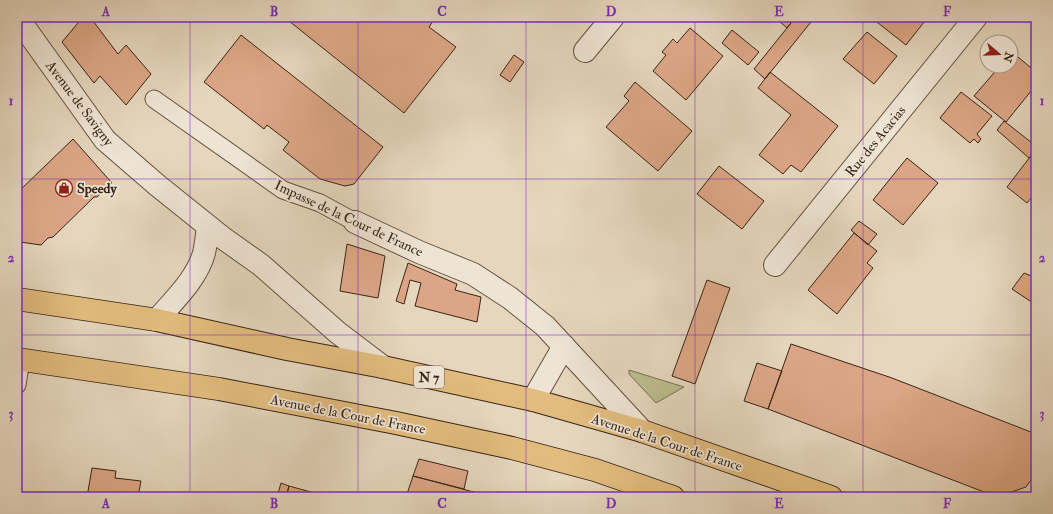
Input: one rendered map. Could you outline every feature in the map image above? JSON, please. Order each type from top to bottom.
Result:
[{"type":"main road","name":"Avenue de la Cour de France","points":[[17,298],[157,320],[287,349],[384,367],[533,400],[642,431],[830,497]]},
{"type":"main road","name":"Avenue de la Cour de France","points":[[19,359],[219,390],[396,422],[520,450],[595,470],[673,497]]},
{"type":"street","name":"Avenue de Savigny","points":[[17,17],[105,140],[208,226]]},
{"type":"street","points":[[585,51],[613,17]]},
{"type":"street","name":"Rue des Acacias","points":[[775,265],[976,17]]},
{"type":"street","name":"Impasse de la Cour de France","points":[[355,222],[419,252],[473,274],[510,298],[545,326],[642,431]]},
{"type":"street","points":[[157,320],[181,292],[196,270],[204,255],[208,226]]},
{"type":"street","name":"Avenue de la Cour de France","points":[[208,226],[261,265],[337,332],[384,367]]},
{"type":"street","points":[[533,400],[564,346]]},
{"type":"lane","name":"Impasse de la Cour de France","points":[[154,99],[283,190],[320,203],[355,222]]},
{"type":"lane","points":[[17,385],[19,359]]},
{"type":"green space","points":[[629,370],[684,387],[656,403],[629,374]]},
{"type":"building","points":[[83,17],[90,17],[118,54],[126,45],[151,74],[126,105],[100,76],[94,83],[62,42]]},
{"type":"building","points":[[284,17],[433,17],[435,18],[429,27],[456,47],[404,113]]},
{"type":"building","points":[[782,17],[791,23],[787,28],[779,21]]},
{"type":"building","points":[[784,17],[815,17],[765,79],[754,69],[791,23]]},
{"type":"building","points":[[874,17],[928,17],[906,45],[873,19]]},
{"type":"building","points":[[1036,17],[1036,27],[1031,23]]},
{"type":"building","points":[[690,28],[723,56],[686,100],[653,71],[666,55],[662,52],[673,39],[677,43]]},
{"type":"building","points":[[732,30],[759,52],[748,65],[722,43]]},
{"type":"building","points":[[867,32],[897,56],[874,84],[843,59]]},
{"type":"building","points":[[241,35],[383,147],[354,184],[345,186],[320,179],[283,150],[289,142],[267,125],[264,129],[204,82]]},
{"type":"building","points":[[514,55],[524,62],[510,82],[500,75]]},
{"type":"building","points":[[1019,58],[1036,72],[1036,85],[1006,122],[974,96],[993,74],[1019,74]]},
{"type":"building","points":[[770,72],[838,126],[801,172],[791,165],[783,174],[759,155],[791,115],[758,88]]},
{"type":"building","points":[[635,82],[692,131],[658,171],[606,127],[629,101],[624,96]]},
{"type":"building","points":[[961,92],[992,116],[977,134],[981,139],[978,143],[974,139],[970,143],[940,118]]},
{"type":"building","points":[[1004,121],[1036,146],[1036,150],[1029,158],[997,130]]},
{"type":"building","name":"Speedy","points":[[73,139],[112,183],[97,197],[94,197],[53,237],[48,238],[41,245],[20,242],[17,239],[17,193]]},
{"type":"building","points":[[1036,150],[1036,163],[1030,157]]},
{"type":"building","points":[[1030,157],[1036,163],[1036,192],[1027,203],[1007,187]]},
{"type":"building","points":[[907,158],[938,183],[903,225],[873,200]]},
{"type":"building","points":[[719,166],[764,201],[742,229],[697,194]]},
{"type":"building","points":[[859,221],[877,234],[868,245],[851,230]]},
{"type":"building","points":[[854,233],[877,251],[867,263],[873,268],[837,314],[808,290]]},
{"type":"building","points":[[347,244],[385,256],[378,298],[340,291]]},
{"type":"building","points":[[408,263],[457,284],[455,290],[481,297],[477,322],[415,306],[421,283],[410,280],[404,304],[396,301]]},
{"type":"building","points":[[1024,273],[1036,278],[1036,305],[1012,289]]},
{"type":"building","points":[[707,280],[730,288],[695,384],[672,376]]},
{"type":"building","points":[[791,344],[892,378],[1036,434],[1036,473],[1026,487],[997,497],[768,409]]},
{"type":"building","points":[[757,363],[782,371],[768,409],[744,401]]},
{"type":"building","points":[[419,459],[468,471],[464,489],[413,476]]},
{"type":"building","points":[[92,468],[116,471],[115,478],[141,481],[138,497],[87,497]]},
{"type":"building","points":[[413,476],[470,491],[493,497],[406,497]]},
{"type":"building","points":[[281,483],[289,486],[286,497],[277,497]]},
{"type":"building","points":[[289,486],[329,497],[286,497]]},
{"type":"place","name":"Speedy","points":[[64,188]]}]
